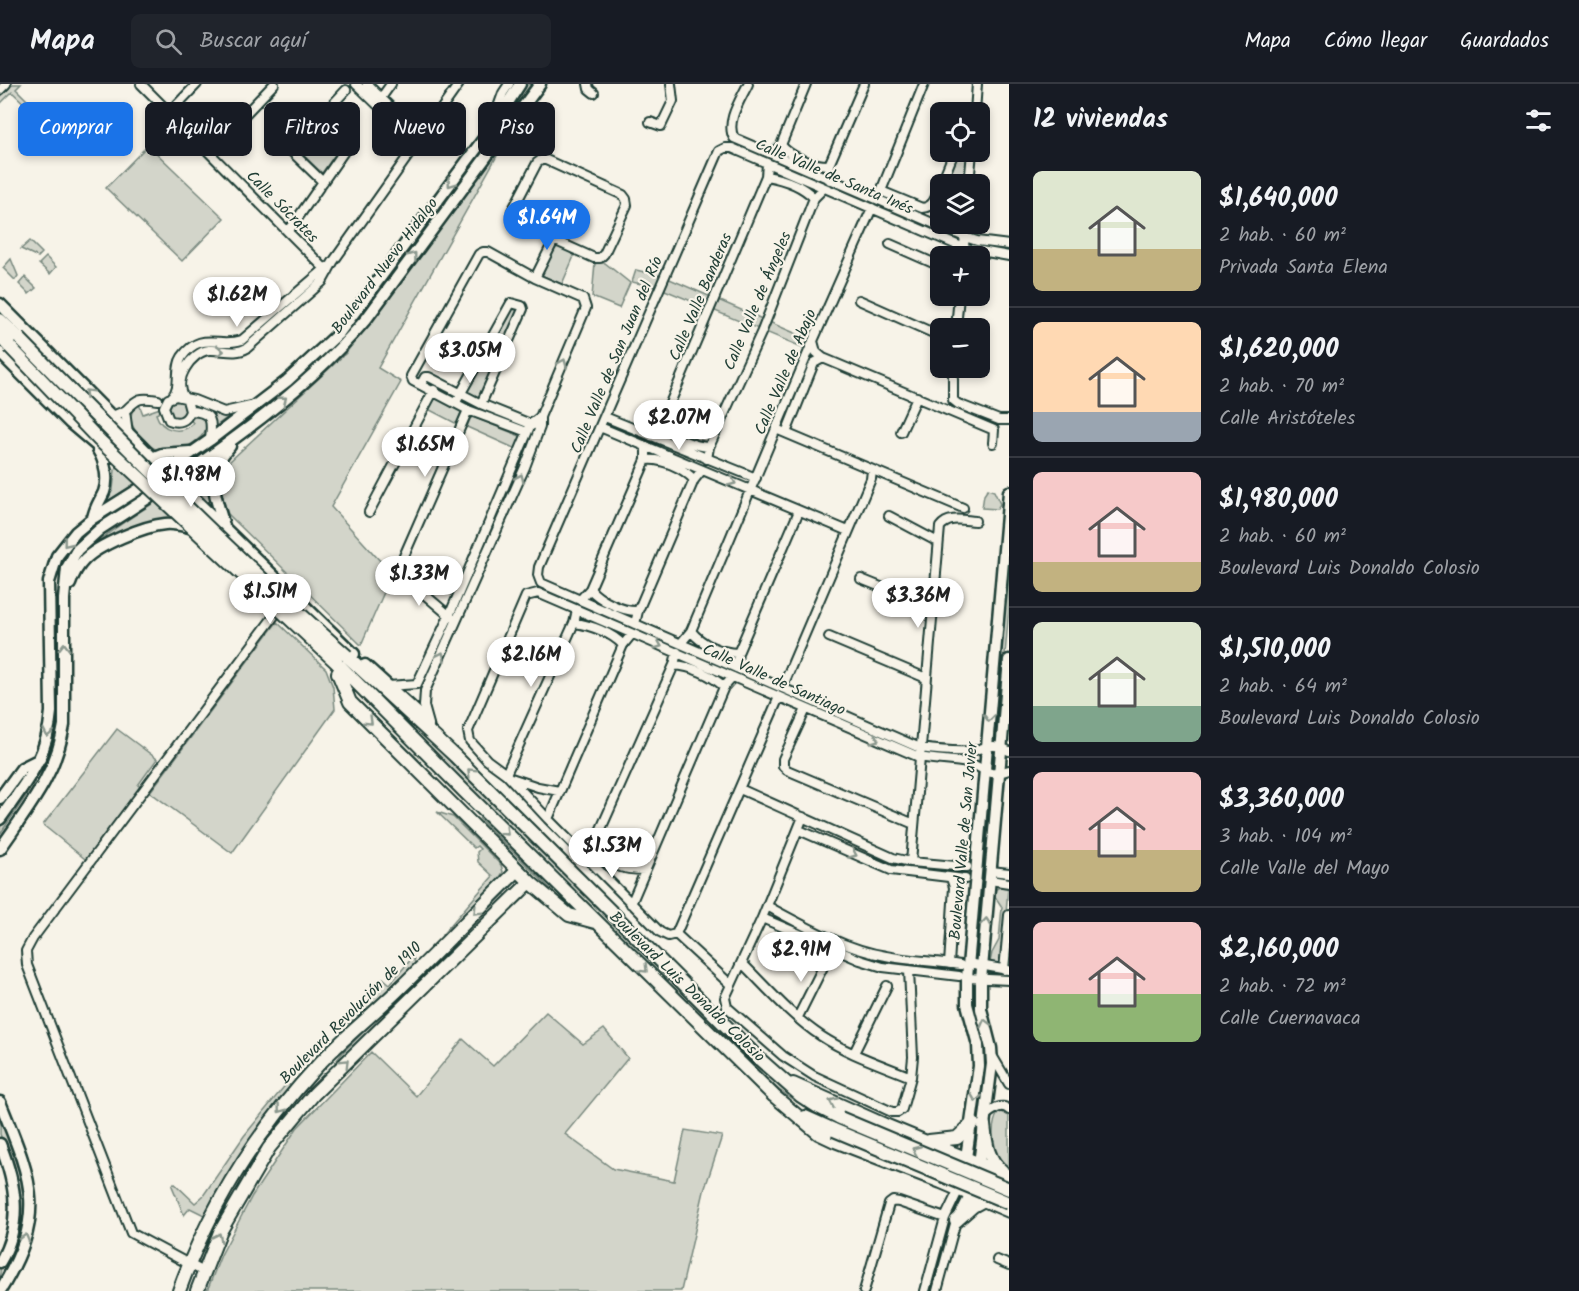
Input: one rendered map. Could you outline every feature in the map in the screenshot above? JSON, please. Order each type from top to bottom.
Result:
[{"type":"main road","name":"Boulevard Nuevo Hidalgo","points":[[508,102],[520,84]]},
{"type":"main road","name":"Boulevard Nuevo Hidalgo","points":[[0,819],[40,759],[50,730],[49,582],[52,568],[64,545],[93,518],[147,484],[184,474],[237,436],[295,390],[347,342],[540,84]]},
{"type":"main road","name":"Boulevard Nuevo Hidalgo","points":[[0,849],[43,786],[56,760],[64,725],[64,599],[67,568],[77,550],[100,529],[156,493],[167,478],[194,452],[287,381],[339,333],[478,146]]},
{"type":"main road","name":"Boulevard Luis Donaldo Colosio","points":[[0,304],[152,458],[167,478],[221,525],[420,715],[442,744],[756,1056],[801,1096],[840,1118],[1009,1189]]},
{"type":"main road","points":[[1,322],[96,426],[167,478],[196,513],[203,517],[208,516],[221,525]]},
{"type":"main road","name":"Boulevard Luis Donaldo Colosio","points":[[1,322],[194,516],[292,608],[341,664],[464,791],[774,1096],[818,1134],[835,1142],[941,1182],[1009,1203]]},
{"type":"main road","name":"Boulevard Luis Donaldo Colosio","points":[[2,345],[99,440],[341,664]]},
{"type":"main road","name":"Boulevard Luis Donaldo Colosio","points":[[2,345],[70,423],[94,445],[147,484],[277,612],[442,744]]},
{"type":"main road","points":[[221,525],[213,489],[213,474],[219,460],[237,436]]},
{"type":"main road","points":[[93,518],[94,508],[106,486],[101,454],[94,445]]},
{"type":"main road","points":[[152,458],[162,454],[194,452]]},
{"type":"main road","name":"Boulevard Valle de San Javier","points":[[965,1189],[979,1164],[981,1121],[979,1055],[963,977],[985,772],[1009,492]]},
{"type":"main road","points":[[199,533],[197,524],[203,517]]},
{"type":"main road","points":[[64,599],[77,569],[94,551],[138,532],[164,524],[177,524],[199,533]]},
{"type":"main road","points":[[52,568],[64,599]]},
{"type":"main road","points":[[341,664],[350,702],[530,882],[569,915],[598,923]]},
{"type":"main road","points":[[993,674],[1008,670]]},
{"type":"main road","name":"Boulevard Valle de San Javier","points":[[965,1189],[967,1159],[981,1121],[992,1055],[981,1009],[981,980],[990,876],[1004,772],[1008,670]]},
{"type":"main road","points":[[0,798],[20,771],[29,763],[40,759]]},
{"type":"main road","points":[[20,771],[32,773],[41,780],[43,786]]},
{"type":"main road","points":[[464,791],[468,811],[516,860],[518,870]]},
{"type":"main road","name":"Boulevard Revolución de 1910","points":[[179,1291],[188,1264],[220,1197],[294,1092],[321,1062],[402,986],[518,870]]},
{"type":"main road","name":"Boulevard Revolución de 1910","points":[[197,1291],[220,1232],[269,1148],[314,1094],[530,882]]},
{"type":"main road","name":"Boulevard Luis Donaldo Colosio","points":[[782,1078],[832,1102],[1004,1174]]},
{"type":"main road","points":[[0,1102],[29,1180],[31,1198],[30,1217],[24,1245],[16,1264],[0,1290]]},
{"type":"main road","name":"Boulevard Luis Donaldo Colosio","points":[[795,1113],[1009,1211]]},
{"type":"main road","points":[[924,1141],[957,1137],[981,1121],[988,1154],[996,1167],[1004,1174],[987,1184],[985,1200],[950,1220]]},
{"type":"main road","points":[[0,1144],[11,1173],[16,1208],[11,1238],[0,1262]]},
{"type":"main road","points":[[941,1182],[950,1168],[952,1152]]},
{"type":"main road","points":[[247,1156],[259,1164]]},
{"type":"main road","points":[[965,1189],[978,1183],[1009,1194]]},
{"type":"street","points":[[0,90],[6,84]]},
{"type":"street","name":"Calle Sócrates","points":[[141,84],[160,102]]},
{"type":"street","points":[[180,102],[197,84]]},
{"type":"street","points":[[252,107],[274,84]]},
{"type":"street","points":[[356,84],[376,102]]},
{"type":"street","points":[[367,84],[385,102]]},
{"type":"street","points":[[381,98],[391,84]]},
{"type":"street","points":[[446,102],[459,84]]},
{"type":"street","points":[[500,102],[509,84]]},
{"type":"street","points":[[588,84],[589,89],[594,93]]},
{"type":"street","points":[[650,122],[661,126],[673,101],[671,84]]},
{"type":"street","name":"Calle Valle de Santa Inés","points":[[748,84],[730,124],[730,132],[734,138],[965,237],[977,241],[1009,243]]},
{"type":"street","points":[[772,154],[781,145],[807,84]]},
{"type":"street","points":[[830,180],[829,165],[864,84]]},
{"type":"street","points":[[874,197],[881,191],[924,84]]},
{"type":"street","points":[[976,102],[977,84]]},
{"type":"street","points":[[335,102],[346,90]]},
{"type":"street","points":[[781,145],[787,152],[808,161],[818,165],[829,165]]},
{"type":"street","name":"Calle Valle de Santa Inés","points":[[725,148],[732,148],[872,208],[951,246]]},
{"type":"street","name":"Calle Valle de San Juan del Río","points":[[538,575],[539,567],[719,151],[725,148]]},
{"type":"street","name":"Calle Sócrates","points":[[213,156],[327,271]]},
{"type":"street","points":[[296,156],[323,182]]},
{"type":"street","points":[[288,232],[341,156]]},
{"type":"street","points":[[158,400],[170,420],[178,422],[187,418],[190,411],[180,392],[181,375],[188,365],[202,352],[237,351],[247,348],[322,282],[333,262],[408,156]]},
{"type":"street","points":[[541,160],[546,160],[622,195],[626,199],[627,206],[600,258],[594,258],[554,240],[512,211],[537,163],[541,160]]},
{"type":"street","name":"Calle Valle Banderas","points":[[651,436],[660,427],[766,176],[767,164]]},
{"type":"street","points":[[795,175],[799,166]]},
{"type":"street","points":[[766,176],[777,178],[808,191],[814,198]]},
{"type":"street","name":"Calle Valle de Ángeles","points":[[707,459],[709,447],[762,331],[814,198],[824,188]]},
{"type":"street","points":[[881,191],[922,207],[930,205]]},
{"type":"street","name":"Calle Valle de Abajo","points":[[681,644],[691,631],[813,341],[872,208]]},
{"type":"street","points":[[964,246],[965,234]]},
{"type":"street","points":[[536,278],[554,240]]},
{"type":"street","points":[[890,244],[930,262]]},
{"type":"street","points":[[417,684],[449,616],[529,428],[540,417],[586,308],[584,299],[536,278],[488,252],[483,252],[479,254],[411,376],[413,381],[434,390],[468,410],[529,428],[540,427]]},
{"type":"street","name":"Calle Valle de Santa Inés","points":[[990,254],[1009,255]]},
{"type":"street","points":[[165,412],[164,407],[176,392],[181,360],[195,345],[207,340],[236,342],[242,340],[327,271]]},
{"type":"street","points":[[859,300],[930,332]]},
{"type":"street","points":[[456,402],[511,303],[522,306],[523,309],[481,404]]},
{"type":"street","points":[[813,341],[816,352],[823,357],[994,430],[993,443]]},
{"type":"street","name":"Calle Valle de Abajo","points":[[786,434],[814,363],[823,357]]},
{"type":"street","points":[[421,384],[425,377],[429,376],[529,428]]},
{"type":"street","points":[[953,378],[953,400],[958,404],[999,420],[1009,420]]},
{"type":"street","points":[[369,512],[434,390]]},
{"type":"street","points":[[901,432],[917,397]]},
{"type":"street","points":[[111,416],[125,411],[131,403],[142,398],[194,400],[224,412],[257,404]]},
{"type":"street","points":[[404,556],[468,410]]},
{"type":"street","points":[[125,411],[128,433]]},
{"type":"street","points":[[190,411],[203,413],[209,418],[210,440]]},
{"type":"street","points":[[496,420],[500,412]]},
{"type":"street","points":[[431,731],[424,706],[425,691],[458,621],[540,427],[540,417]]},
{"type":"street","points":[[605,417],[756,478]]},
{"type":"street","points":[[600,427],[848,531]]},
{"type":"street","points":[[660,427],[666,432],[699,446],[709,447]]},
{"type":"street","points":[[776,429],[963,508]]},
{"type":"street","points":[[580,600],[590,589],[646,460],[646,446]]},
{"type":"street","points":[[674,458],[679,448]]},
{"type":"street","points":[[646,460],[655,459],[688,473],[694,480]]},
{"type":"street","points":[[635,624],[638,611],[694,480],[702,470]]},
{"type":"street","points":[[782,688],[871,479],[872,470]]},
{"type":"street","points":[[736,668],[738,653],[799,511]]},
{"type":"street","points":[[889,516],[938,542]]},
{"type":"street","points":[[911,862],[940,527],[944,522],[952,519],[975,521]]},
{"type":"street","points":[[397,571],[449,616],[458,621]]},
{"type":"street","name":"Calle Valle de Santiago","points":[[538,575],[541,583],[681,644],[733,677],[919,757],[972,764],[985,772],[1004,772]]},
{"type":"street","points":[[861,579],[933,608]]},
{"type":"street","points":[[590,589],[604,600],[630,611],[638,611]]},
{"type":"street","name":"Calle Valle de Santiago","points":[[508,776],[487,760],[470,741],[468,731],[526,596],[532,593],[538,593],[676,652],[736,668],[920,748],[974,751],[987,745]]},
{"type":"street","points":[[508,776],[574,623],[577,610]]},
{"type":"street","points":[[204,1272],[131,1233],[27,965],[26,951],[33,938],[277,612]]},
{"type":"street","points":[[604,622],[608,612]]},
{"type":"street","points":[[574,623],[584,624],[617,638],[623,645]]},
{"type":"street","points":[[443,627],[452,632]]},
{"type":"street","points":[[691,631],[698,640],[727,652],[738,653]]},
{"type":"street","points":[[548,819],[623,645],[632,634]]},
{"type":"street","points":[[829,637],[926,678]]},
{"type":"street","points":[[589,854],[675,665],[676,652]]},
{"type":"street","points":[[675,665],[685,666],[717,680],[724,687]]},
{"type":"street","points":[[630,904],[724,687],[733,677]]},
{"type":"street","points":[[388,686],[417,684],[425,691]]},
{"type":"street","points":[[676,934],[778,697]]},
{"type":"street","points":[[806,709],[783,759],[783,766],[787,770],[914,824]]},
{"type":"street","points":[[987,745],[1005,749]]},
{"type":"street","points":[[972,764],[974,751]]},
{"type":"street","points":[[508,776],[538,787],[559,791]]},
{"type":"street","points":[[508,776],[548,819],[589,854],[630,904],[660,932],[668,936],[676,934]]},
{"type":"street","points":[[740,789],[893,858],[967,867]]},
{"type":"street","points":[[803,817],[762,918],[725,998],[727,1007],[783,1056],[814,1076],[891,1112],[898,1112],[902,1109],[911,1077],[913,1057],[909,970]]},
{"type":"street","points":[[799,830],[891,870],[965,879]]},
{"type":"street","points":[[589,854],[626,870],[645,870]]},
{"type":"street","points":[[990,876],[1009,873]]},
{"type":"street","points":[[990,876],[1009,883]]},
{"type":"street","name":"Boulevard Valle de San Javier","points":[[949,964],[954,887],[951,878]]},
{"type":"street","points":[[766,906],[806,927],[861,950],[885,956],[1006,970],[1009,915]]},
{"type":"street","points":[[762,918],[860,960],[883,967],[981,980],[1009,980]]},
{"type":"street","points":[[676,934],[731,985]]},
{"type":"street","points":[[798,1017],[827,959]]},
{"type":"street","points":[[742,963],[783,1004],[821,1036],[911,1077]]},
{"type":"street","points":[[854,1053],[887,986]]},
{"type":"street","points":[[992,1055],[1009,1084]]},
{"type":"street","points":[[981,1121],[996,1108],[1008,1107]]},
{"type":"street","points":[[925,1291],[950,1220],[965,1189]]},
{"type":"street","points":[[937,1291],[950,1220],[965,1189]]},
{"type":"street","points":[[864,1291],[889,1204],[893,1201],[899,1202],[950,1220]]},
{"type":"street","points":[[997,1260],[1009,1265]]},
{"type":"shaded area","points":[[13,84],[21,84],[16,89],[29,102],[23,102],[12,92],[0,104],[0,97]]},
{"type":"shaded area","points":[[524,84],[531,84],[518,102],[511,102]]},
{"type":"shaded area","points":[[478,146],[479,156],[370,306],[352,327],[275,401],[208,449],[336,337]]},
{"type":"shaded area","points":[[145,148],[145,156],[159,156],[224,218],[182,261],[106,188]]},
{"type":"shaded area","points":[[304,156],[334,156],[322,173]]},
{"type":"shaded area","points":[[489,156],[497,156],[378,368],[401,382],[331,507],[392,574],[361,645],[228,514],[222,494],[223,475],[229,462],[346,353]]},
{"type":"shaded area","points":[[954,162],[966,162],[966,174],[949,174]]},
{"type":"shaded area","points":[[30,241],[42,253],[38,257],[21,249]]},
{"type":"shaded area","points":[[559,247],[575,254],[562,284],[541,275],[555,248]]},
{"type":"shaded area","points":[[46,257],[56,267],[50,274],[39,264]]},
{"type":"shaded area","points":[[11,259],[18,276],[15,280],[3,268]]},
{"type":"shaded area","points":[[595,263],[605,263],[630,283],[619,308],[592,297]]},
{"type":"shaded area","points":[[636,270],[665,277],[813,341],[809,350],[660,288],[632,282]]},
{"type":"shaded area","points":[[25,277],[36,288],[29,294],[19,284]]},
{"type":"shaded area","points":[[514,307],[519,309],[480,398],[467,392]]},
{"type":"shaded area","points":[[431,381],[527,426],[526,429],[471,407],[430,383]]},
{"type":"shaded area","points":[[439,398],[462,410],[457,424],[428,409],[435,399]]},
{"type":"shaded area","points":[[173,400],[181,400],[186,405],[184,416],[173,418],[168,413],[168,405]]},
{"type":"shaded area","points":[[194,403],[229,416],[212,429],[213,424],[193,409]]},
{"type":"shaded area","points":[[139,404],[143,414],[160,408],[162,411],[156,414],[158,420],[166,427],[177,430],[188,427],[193,423],[190,419],[199,415],[206,420],[206,429],[199,438],[185,447],[167,451],[155,449],[141,438],[132,424],[133,410]]},
{"type":"shaded area","points":[[473,417],[520,436],[521,439],[516,449],[467,427]]},
{"type":"shaded area","points":[[533,430],[536,431],[458,614],[454,612]]},
{"type":"shaded area","points":[[216,458],[215,510],[187,480]]},
{"type":"shaded area","points":[[119,465],[139,481],[105,503],[113,490],[115,470]]},
{"type":"shaded area","points":[[988,489],[994,491],[1000,504],[997,509],[982,508],[984,495]]},
{"type":"shaded area","points":[[158,500],[180,521],[170,521],[75,564],[104,537]]},
{"type":"shaded area","points":[[1009,561],[1009,608],[1004,666],[1000,666]]},
{"type":"shaded area","points":[[53,597],[55,597],[57,656],[61,679],[61,725],[46,772],[41,765],[55,724]]},
{"type":"shaded area","points":[[277,622],[326,669],[333,687],[335,709],[232,853],[150,792]]},
{"type":"shaded area","points":[[358,674],[416,728],[754,1063],[782,1089],[812,1109],[811,1111],[780,1091],[750,1066],[412,732]]},
{"type":"shaded area","points":[[998,682],[1003,683],[998,737],[994,737]]},
{"type":"shaded area","points":[[361,703],[418,759],[430,774],[363,710]]},
{"type":"shaded area","points":[[117,729],[157,759],[138,785],[144,790],[90,863],[43,825]]},
{"type":"shaded area","points":[[33,780],[35,783],[0,834],[0,826]]},
{"type":"shaded area","points":[[990,785],[994,785],[978,955],[974,955]]},
{"type":"shaded area","points":[[437,812],[453,817],[501,865],[503,872],[499,879],[443,936],[493,876],[478,862],[477,852],[480,849],[477,846],[474,848]]},
{"type":"shaded area","points":[[479,818],[561,899],[552,896]]},
{"type":"shaded area","points":[[1008,888],[1002,961],[999,965],[990,962],[999,940],[1002,907],[994,895],[996,889]]},
{"type":"shaded area","points":[[503,893],[507,896],[448,954],[445,951]]},
{"type":"shaded area","points":[[413,957],[415,963],[361,1017],[342,1024],[383,978],[390,984]]},
{"type":"shaded area","points":[[414,982],[407,996],[335,1065],[343,1052]]},
{"type":"shaded area","points":[[546,1012],[583,1044],[604,1029],[628,1058],[565,1134],[613,1169],[674,1181],[685,1130],[722,1136],[704,1191],[681,1291],[207,1291],[221,1255],[252,1196],[297,1128],[371,1052],[416,1096],[463,1039],[493,1066]]},
{"type":"shaded area","points":[[287,1083],[292,1087],[244,1148],[204,1215],[190,1208],[184,1215],[172,1186],[174,1183],[195,1203],[203,1196],[244,1136]]},
{"type":"shaded area","points":[[304,1091],[308,1093],[271,1139],[269,1138],[284,1115]]},
{"type":"shaded area","points":[[1002,1109],[1009,1113],[1009,1168],[999,1156],[993,1139],[994,1121]]},
{"type":"shaded area","points":[[0,1113],[18,1160],[26,1210],[25,1226],[19,1248],[0,1285],[0,1268],[13,1242],[10,1160],[0,1134]]},
{"type":"shaded area","points":[[239,1179],[243,1182],[198,1265],[197,1261]]}]
